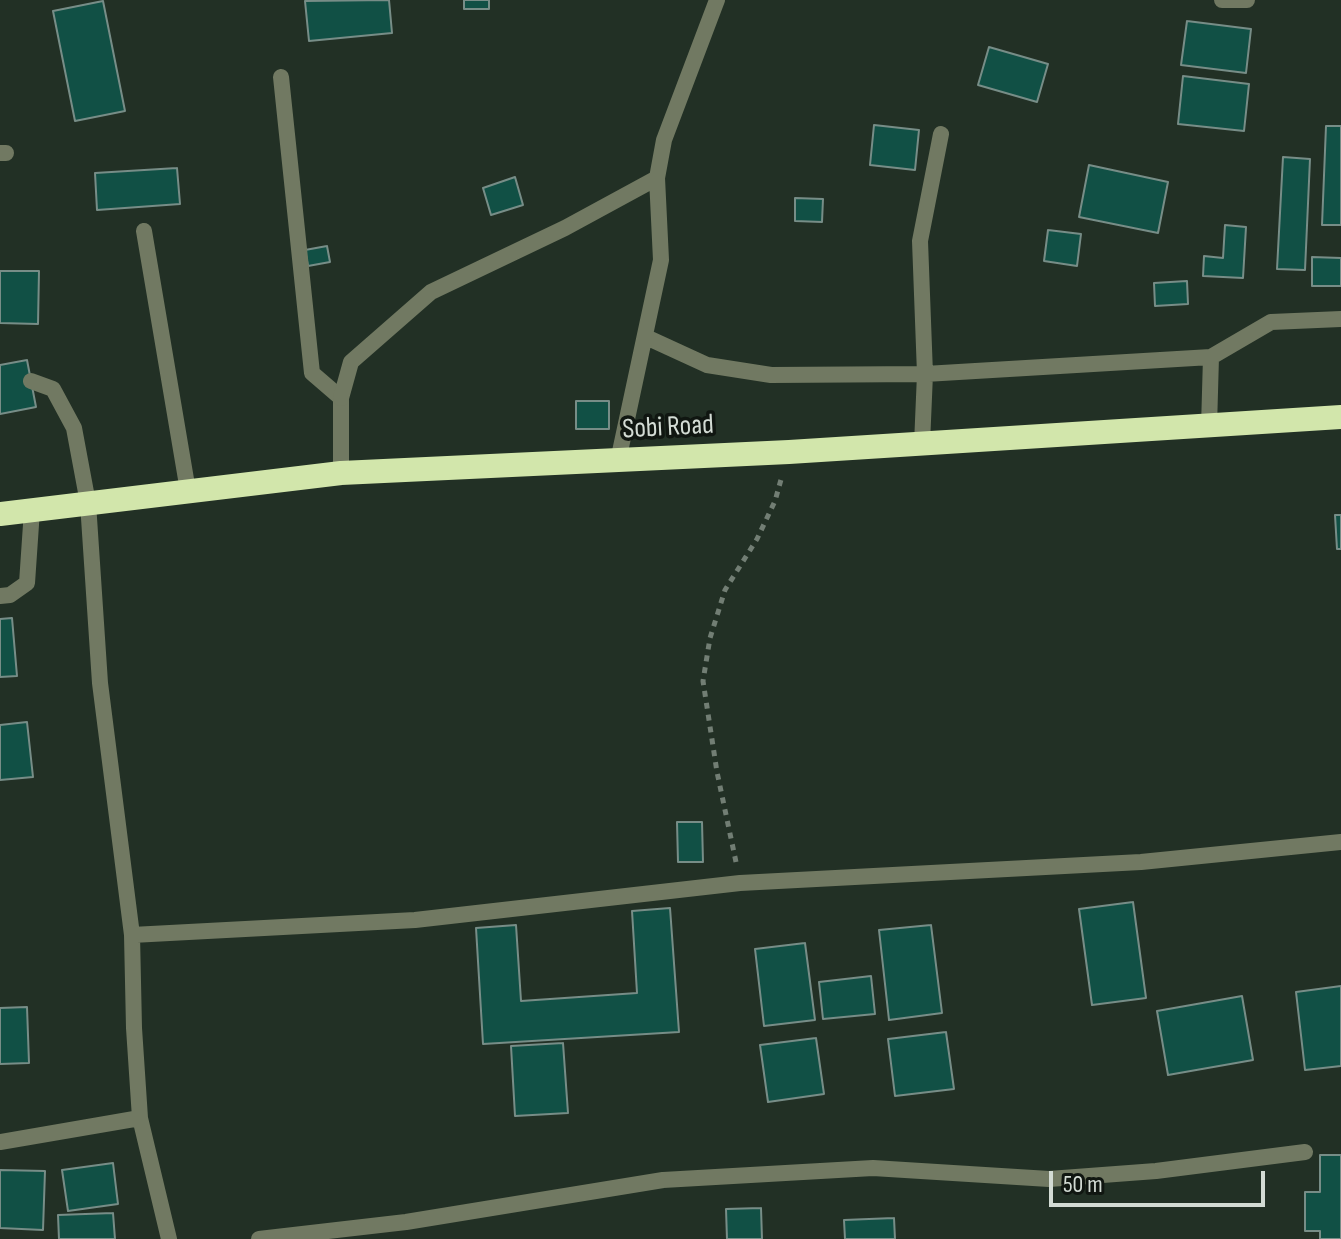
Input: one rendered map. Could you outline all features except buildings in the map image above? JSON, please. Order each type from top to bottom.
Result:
[{"type":"highway","name":"Sobi Road","points":[[0,514],[341,473],[789,452],[1341,417]]},
{"type":"street","points":[[618,461],[661,260],[657,178],[664,140],[717,0]]},
{"type":"street","points":[[1222,0],[1247,0]]},
{"type":"street","points":[[281,77],[312,373],[341,398]]},
{"type":"street","points":[[922,444],[925,374],[920,241],[941,134]]},
{"type":"street","points":[[341,473],[341,398],[351,362],[431,292],[565,228],[657,178]]},
{"type":"street","points":[[144,231],[188,491]]},
{"type":"street","points":[[646,337],[707,365],[771,375],[925,374],[1211,357],[1271,322],[1341,319]]},
{"type":"street","points":[[1209,427],[1211,357]]},
{"type":"street","points":[[31,381],[53,389],[74,428],[88,503],[100,683],[132,935],[140,1118],[169,1239]]},
{"type":"street","points":[[0,596],[10,595],[27,583],[32,510]]},
{"type":"street","points":[[132,935],[415,920],[740,883],[1141,862],[1341,842]]},
{"type":"street","points":[[0,1142],[140,1118]]},
{"type":"street","points":[[259,1239],[406,1222],[663,1180],[873,1168],[1049,1179],[1156,1171],[1305,1152]]},
{"type":"path","points":[[740,883],[717,772],[703,681],[710,638],[725,590],[757,539],[775,501],[789,452]]}]
